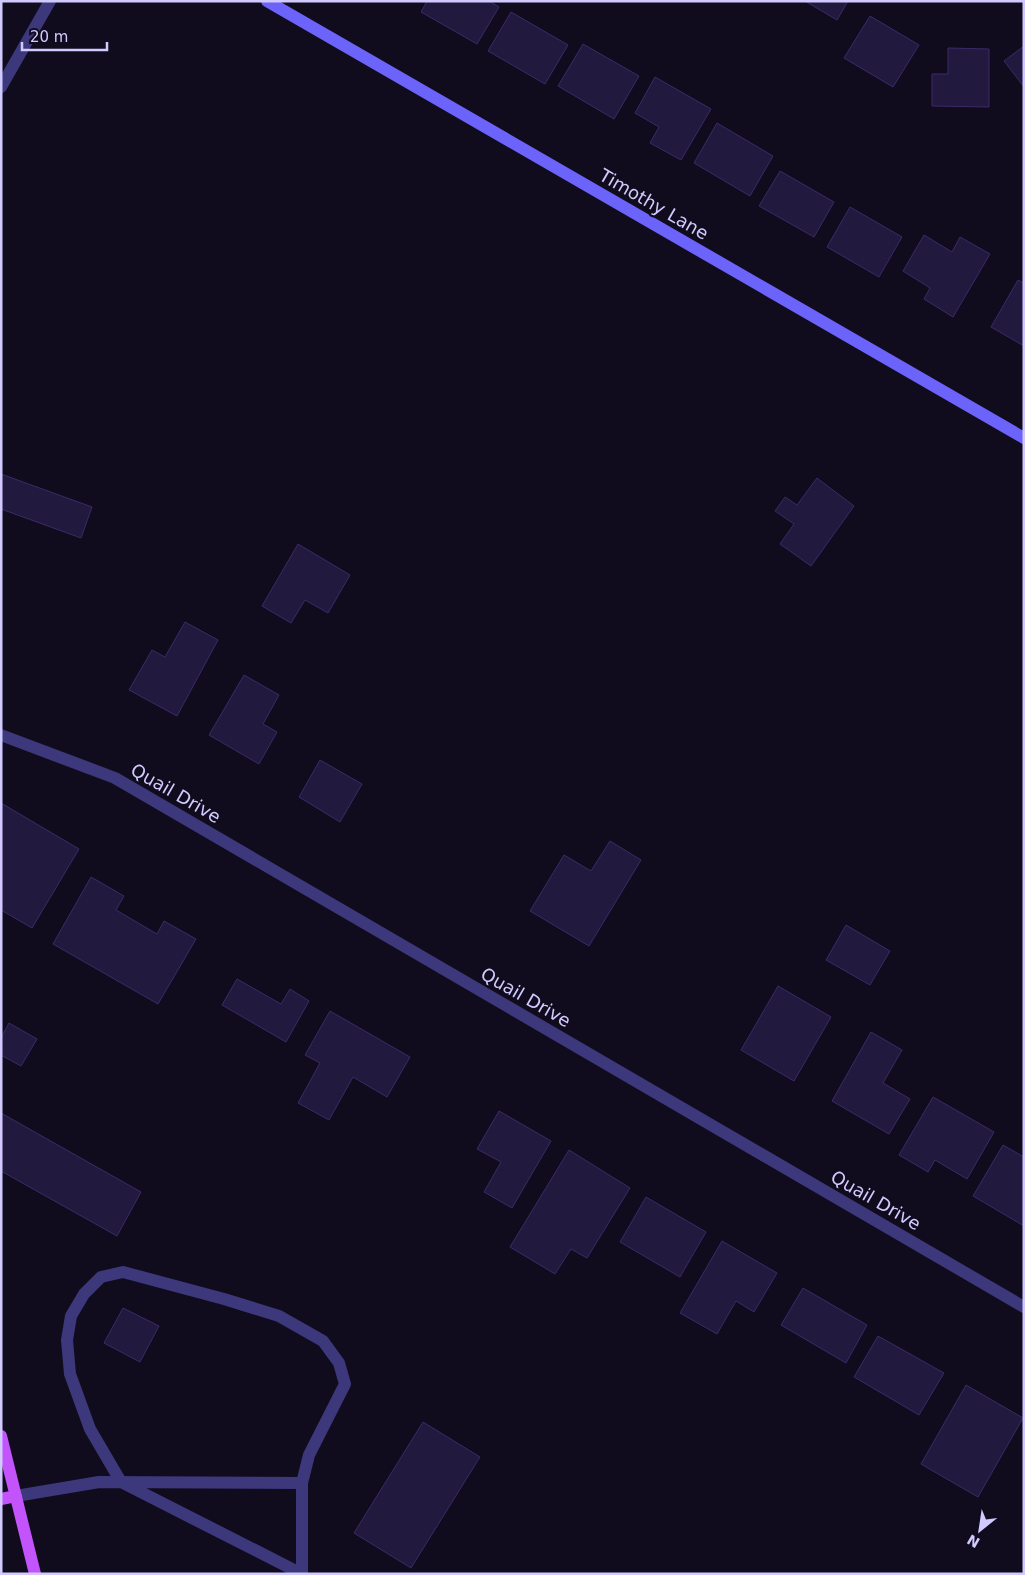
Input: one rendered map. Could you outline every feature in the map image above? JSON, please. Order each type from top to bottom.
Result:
[{"type":"main road","points":[[1,1436],[35,1574]]},
{"type":"main road","points":[[1,1499],[16,1496]]},
{"type":"street","points":[[1,87],[50,1]]},
{"type":"street","name":"Timothy Lane","points":[[267,1],[1024,438]]},
{"type":"street","name":"Quail Drive","points":[[1,735],[115,778],[1024,1307]]},
{"type":"street","points":[[123,1272],[224,1299],[278,1316],[323,1341],[338,1363],[345,1384],[309,1455],[302,1483],[302,1574],[121,1482],[90,1429],[70,1374],[68,1340],[71,1316],[84,1294],[101,1277],[123,1272]]},
{"type":"street","points":[[16,1496],[99,1482],[302,1483]]},
{"type":"building","points":[[427,1],[489,1],[499,7],[477,44],[421,12]]},
{"type":"building","points":[[805,1],[848,1],[837,20]]},
{"type":"building","points":[[511,12],[568,45],[545,84],[488,51]]},
{"type":"building","points":[[870,16],[919,45],[893,87],[844,58]]},
{"type":"building","points":[[583,44],[639,76],[614,119],[558,86]]},
{"type":"building","points":[[1024,46],[1024,87],[1004,61]]},
{"type":"building","points":[[948,48],[989,49],[989,107],[932,106],[932,74],[948,74]]},
{"type":"building","points":[[655,77],[711,109],[681,160],[650,143],[659,127],[635,113]]},
{"type":"building","points":[[717,123],[773,156],[750,196],[694,163]]},
{"type":"building","points":[[780,171],[834,202],[814,237],[759,206]]},
{"type":"building","points":[[850,207],[902,237],[879,277],[827,247]]},
{"type":"building","points":[[924,235],[952,252],[960,237],[990,254],[953,317],[924,299],[930,288],[903,271]]},
{"type":"building","points":[[1018,280],[1024,283],[1024,346],[991,327]]},
{"type":"building","points":[[1,474],[92,507],[81,538],[1,509]]},
{"type":"building","points":[[817,478],[854,506],[811,566],[780,544],[794,524],[775,511],[785,497],[797,505]]},
{"type":"building","points":[[298,544],[350,575],[328,613],[305,600],[291,623],[262,606]]},
{"type":"building","points":[[185,622],[218,640],[177,716],[129,690],[152,650],[165,657]]},
{"type":"building","points":[[244,675],[279,695],[263,724],[277,732],[259,764],[209,735]]},
{"type":"building","points":[[320,760],[362,784],[340,822],[299,797]]},
{"type":"building","points":[[1,803],[79,849],[32,928],[1,910]]},
{"type":"building","points":[[610,841],[641,860],[589,946],[530,911],[564,855],[591,871]]},
{"type":"building","points":[[91,877],[124,896],[116,910],[157,934],[164,921],[196,939],[158,1004],[53,944]]},
{"type":"building","points":[[846,925],[890,951],[870,985],[826,960]]},
{"type":"building","points":[[237,979],[281,1004],[290,989],[309,1001],[286,1042],[222,1005]]},
{"type":"building","points":[[778,986],[831,1017],[794,1081],[741,1050]]},
{"type":"building","points":[[330,1011],[410,1057],[387,1097],[353,1077],[329,1120],[298,1103],[320,1063],[305,1055]]},
{"type":"building","points":[[9,1023],[37,1039],[21,1066],[1,1055],[1,1038]]},
{"type":"building","points":[[871,1032],[902,1050],[883,1083],[910,1099],[889,1134],[832,1101]]},
{"type":"building","points":[[933,1097],[994,1132],[967,1179],[935,1160],[928,1172],[899,1155]]},
{"type":"building","points":[[499,1111],[551,1141],[512,1208],[484,1192],[501,1162],[477,1149]]},
{"type":"building","points":[[1,1113],[141,1192],[117,1236],[1,1171]]},
{"type":"building","points":[[1003,1145],[1024,1157],[1024,1226],[973,1196]]},
{"type":"building","points":[[569,1150],[630,1188],[587,1258],[571,1249],[555,1274],[510,1247]]},
{"type":"building","points":[[646,1197],[706,1232],[680,1277],[620,1242]]},
{"type":"building","points":[[722,1241],[777,1273],[754,1312],[736,1301],[717,1334],[680,1313]]},
{"type":"building","points":[[803,1288],[867,1325],[846,1363],[781,1325]]},
{"type":"building","points":[[123,1308],[159,1326],[140,1362],[104,1343]]},
{"type":"building","points":[[878,1336],[944,1373],[919,1415],[854,1377]]},
{"type":"building","points":[[966,1385],[1023,1418],[978,1497],[921,1464]]},
{"type":"building","points":[[423,1422],[480,1457],[411,1568],[354,1533]]}]
